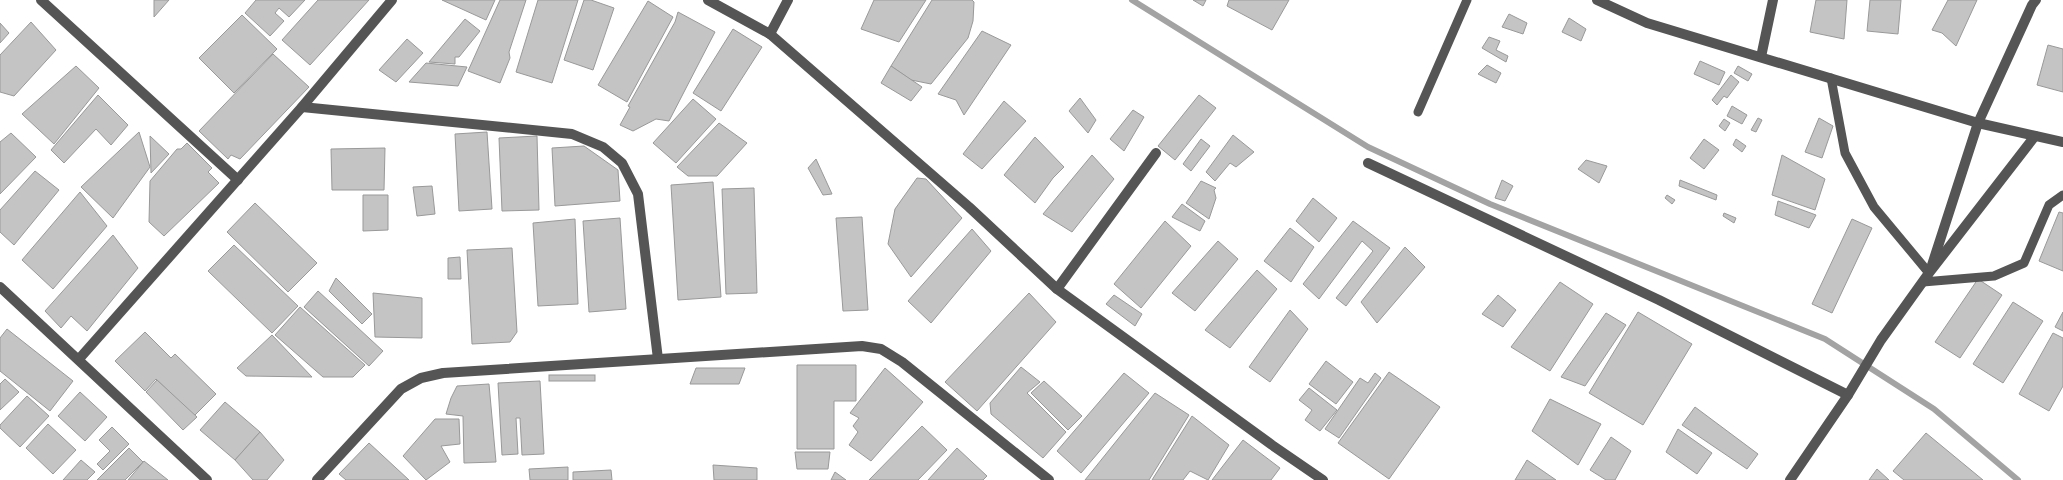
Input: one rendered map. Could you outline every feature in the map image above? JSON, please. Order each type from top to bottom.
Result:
[{"type":"street","points":[[41,0],[238,180]]},
{"type":"street","points":[[79,360],[302,108],[392,0]]},
{"type":"street","points":[[708,0],[770,34],[969,207],[1056,289],[1323,480]]},
{"type":"street","points":[[770,34],[788,0]]},
{"type":"street","points":[[1597,0],[1648,23],[1978,123],[2063,142]]},
{"type":"street","points":[[1761,57],[1773,0]]},
{"type":"street","points":[[1929,273],[1978,123],[2033,2]]},
{"type":"street","points":[[302,108],[572,134],[603,147],[622,163],[638,194],[658,359]]},
{"type":"street","points":[[1790,480],[1848,395],[1881,340],[1922,282],[2035,136]]},
{"type":"street","points":[[1056,289],[1156,153]]},
{"type":"street","points":[[1368,163],[1659,300],[1848,395]]},
{"type":"street","points":[[0,287],[207,480]]},
{"type":"street","points":[[318,480],[401,389],[421,378],[443,373],[862,346],[881,349],[902,362],[1049,480]]},
{"type":"lane","points":[[1418,112],[1466,0]]},
{"type":"lane","points":[[1832,78],[1845,153],[1874,208],[1929,273]]},
{"type":"lane","points":[[1922,282],[1994,276],[2024,263],[2049,206],[2063,195]]},
{"type":"building","points":[[154,0],[169,0],[154,17]]},
{"type":"building","points":[[256,0],[305,0],[289,17],[279,8],[275,13],[284,21],[270,36],[245,13]]},
{"type":"building","points":[[318,0],[369,0],[310,65],[282,40]]},
{"type":"building","points":[[442,0],[495,0],[486,20]]},
{"type":"building","points":[[500,0],[526,0],[509,52],[510,58],[500,83],[468,71]]},
{"type":"building","points":[[538,0],[578,0],[552,83],[516,72]]},
{"type":"building","points":[[584,0],[591,0],[614,8],[593,70],[564,60]]},
{"type":"building","points":[[874,0],[926,0],[899,42],[861,29]]},
{"type":"building","points":[[932,0],[972,0],[974,2],[973,21],[968,38],[931,84],[911,80],[891,66]]},
{"type":"building","points":[[1193,0],[1206,0],[1203,6]]},
{"type":"building","points":[[1229,0],[1289,0],[1272,30],[1227,6]]},
{"type":"building","points":[[1816,0],[1847,0],[1844,39],[1810,32]]},
{"type":"building","points":[[1870,0],[1901,0],[1898,34],[1867,31]]},
{"type":"building","points":[[1948,0],[1977,0],[1956,46],[1942,33],[1932,30]]},
{"type":"building","points":[[648,1],[673,17],[627,102],[598,85]]},
{"type":"building","points":[[678,12],[715,32],[669,121],[656,119],[633,131],[620,125],[630,107],[628,106],[675,22]]},
{"type":"building","points":[[1509,14],[1527,23],[1523,34],[1502,27]]},
{"type":"building","points":[[242,15],[277,49],[234,93],[199,58]]},
{"type":"building","points":[[1569,18],[1586,29],[1581,41],[1562,32]]},
{"type":"building","points":[[465,19],[480,31],[459,57],[455,57],[455,64],[429,62]]},
{"type":"building","points":[[31,22],[56,50],[14,96],[0,92],[0,55]]},
{"type":"building","points":[[0,23],[9,33],[0,43]]},
{"type":"building","points":[[733,29],[762,47],[721,111],[693,93]]},
{"type":"building","points":[[982,31],[1011,45],[964,115],[956,100],[938,94]]},
{"type":"building","points":[[1489,37],[1500,41],[1496,50],[1508,56],[1506,62],[1482,48]]},
{"type":"building","points":[[407,39],[423,53],[396,82],[379,70]]},
{"type":"building","points":[[2048,45],[2063,49],[2063,92],[2037,85]]},
{"type":"building","points":[[273,54],[309,87],[240,159],[231,155],[228,159],[199,131]]},
{"type":"building","points":[[1700,61],[1725,72],[1719,85],[1694,74]]},
{"type":"building","points":[[426,63],[467,67],[458,86],[409,82]]},
{"type":"building","points":[[1487,65],[1501,73],[1496,83],[1478,74]]},
{"type":"building","points":[[76,66],[99,88],[54,144],[22,114]]},
{"type":"building","points":[[891,66],[922,87],[911,101],[881,83]]},
{"type":"building","points":[[1738,66],[1752,74],[1748,81],[1734,73]]},
{"type":"building","points":[[1731,75],[1739,82],[1727,98],[1724,96],[1717,105],[1712,100]]},
{"type":"building","points":[[98,95],[128,125],[111,145],[96,129],[64,163],[51,150]]},
{"type":"building","points":[[1199,95],[1216,108],[1175,160],[1158,146]]},
{"type":"building","points":[[1080,98],[1096,120],[1088,133],[1069,111]]},
{"type":"building","points":[[693,99],[716,119],[676,163],[653,143]]},
{"type":"building","points":[[1004,101],[1026,121],[982,169],[963,154]]},
{"type":"building","points":[[1732,106],[1747,115],[1742,124],[1727,116]]},
{"type":"building","points":[[1133,110],[1144,117],[1124,151],[1110,139]]},
{"type":"building","points":[[1758,118],[1762,120],[1756,132],[1751,130]]},
{"type":"building","points":[[1819,118],[1833,126],[1822,158],[1805,152]]},
{"type":"building","points":[[1724,119],[1730,123],[1725,131],[1719,126]]},
{"type":"building","points":[[719,123],[747,143],[717,176],[688,176],[677,167]]},
{"type":"building","points":[[139,132],[150,167],[113,218],[81,187]]},
{"type":"building","points":[[487,132],[492,209],[459,211],[455,134]]},
{"type":"building","points":[[11,133],[36,157],[0,194],[0,142]]},
{"type":"building","points":[[1233,135],[1254,152],[1236,167],[1230,163],[1215,181],[1206,172]]},
{"type":"building","points":[[150,136],[169,154],[151,173]]},
{"type":"building","points":[[537,136],[539,210],[502,211],[499,138]]},
{"type":"building","points":[[1035,137],[1064,167],[1053,178],[1035,203],[1004,175]]},
{"type":"building","points":[[1201,139],[1210,146],[1191,171],[1183,164]]},
{"type":"building","points":[[1704,139],[1719,150],[1704,169],[1690,158]]},
{"type":"building","points":[[1736,139],[1746,146],[1742,152],[1733,145]]},
{"type":"building","points":[[187,143],[212,168],[208,172],[219,183],[164,236],[149,222],[150,181],[177,149],[181,149]]},
{"type":"building","points":[[584,146],[618,170],[620,201],[555,206],[552,148]]},
{"type":"building","points":[[385,148],[384,190],[332,190],[331,149]]},
{"type":"building","points":[[1092,155],[1114,179],[1072,232],[1043,214]]},
{"type":"building","points":[[1782,155],[1825,179],[1815,210],[1772,195]]},
{"type":"building","points":[[816,159],[832,194],[823,195],[808,168]]},
{"type":"building","points":[[1586,160],[1607,166],[1599,183],[1578,169]]},
{"type":"building","points":[[35,171],[59,190],[14,245],[0,232],[0,210]]},
{"type":"building","points":[[917,178],[926,179],[962,218],[911,277],[888,244],[895,209]]},
{"type":"building","points":[[1502,180],[1513,186],[1505,201],[1495,198]]},
{"type":"building","points":[[1680,180],[1717,195],[1716,200],[1679,186]]},
{"type":"building","points":[[1201,181],[1216,188],[1214,190],[1216,198],[1209,219],[1186,203]]},
{"type":"building","points":[[713,182],[721,297],[678,300],[671,185]]},
{"type":"building","points":[[432,186],[435,214],[417,216],[413,187]]},
{"type":"building","points":[[754,188],[757,293],[726,294],[722,189]]},
{"type":"building","points":[[80,192],[107,226],[53,289],[22,260]]},
{"type":"building","points":[[363,195],[388,195],[388,230],[363,231]]},
{"type":"building","points":[[1667,195],[1675,200],[1672,204],[1665,198]]},
{"type":"building","points":[[1313,198],[1337,218],[1319,242],[1296,221]]},
{"type":"building","points":[[1778,201],[1816,215],[1809,228],[1775,215]]},
{"type":"building","points":[[255,203],[317,263],[288,292],[227,232]]},
{"type":"building","points":[[1182,204],[1205,221],[1200,231],[1172,217]]},
{"type":"building","points":[[2059,212],[2063,213],[2063,271],[2039,261]]},
{"type":"building","points":[[1724,213],[1736,218],[1734,223],[1723,216]]},
{"type":"building","points":[[862,217],[868,310],[843,311],[836,218]]},
{"type":"building","points":[[620,218],[626,309],[589,312],[583,221]]},
{"type":"building","points":[[575,219],[578,304],[538,306],[533,223]]},
{"type":"building","points":[[1852,219],[1872,228],[1832,313],[1812,304]]},
{"type":"building","points":[[1165,221],[1191,246],[1141,308],[1114,284]]},
{"type":"building","points":[[1353,221],[1390,248],[1346,306],[1336,298],[1373,251],[1362,241],[1319,299],[1303,284]]},
{"type":"building","points":[[1290,228],[1314,247],[1291,282],[1264,261]]},
{"type":"building","points":[[972,229],[991,251],[931,323],[908,301]]},
{"type":"building","points":[[113,235],[138,268],[87,331],[71,316],[61,328],[45,311]]},
{"type":"building","points":[[1218,241],[1238,259],[1195,311],[1172,293]]},
{"type":"building","points":[[234,245],[298,306],[272,333],[208,271]]},
{"type":"building","points":[[1405,247],[1425,267],[1377,323],[1361,302]]},
{"type":"building","points":[[512,248],[517,332],[510,342],[472,344],[467,250]]},
{"type":"building","points":[[460,257],[461,279],[448,279],[448,258]]},
{"type":"building","points":[[1257,270],[1277,289],[1230,348],[1205,330]]},
{"type":"building","points":[[336,278],[372,314],[362,324],[329,291]]},
{"type":"building","points":[[1978,279],[2002,295],[1960,358],[1935,342]]},
{"type":"building","points":[[1560,282],[1593,304],[1550,371],[1511,347]]},
{"type":"building","points":[[318,291],[383,351],[369,366],[304,307]]},
{"type":"building","points":[[373,293],[422,298],[422,338],[375,337]]},
{"type":"building","points":[[1029,293],[1056,322],[977,411],[945,382]]},
{"type":"building","points":[[1114,295],[1142,314],[1135,326],[1106,304]]},
{"type":"building","points":[[1498,295],[1516,310],[1503,327],[1482,314]]},
{"type":"building","points":[[2013,302],[2043,321],[2003,383],[1973,364]]},
{"type":"building","points":[[300,307],[365,365],[353,377],[323,377],[275,335]]},
{"type":"building","points":[[1290,310],[1308,329],[1270,382],[1249,367]]},
{"type":"building","points":[[1638,312],[1692,344],[1643,425],[1589,393]]},
{"type":"building","points":[[2063,312],[2063,331],[2055,327]]},
{"type":"building","points":[[1606,313],[1626,325],[1585,386],[1561,377]]},
{"type":"building","points":[[7,329],[73,381],[50,411],[0,371],[0,338]]},
{"type":"building","points":[[145,332],[171,358],[175,354],[216,394],[194,416],[156,379],[145,391],[115,361]]},
{"type":"building","points":[[2053,333],[2063,338],[2063,386],[2049,411],[2019,394]]},
{"type":"building","points":[[272,335],[312,377],[246,376],[237,368]]},
{"type":"building","points":[[1326,361],[1353,382],[1336,404],[1309,384]]},
{"type":"building","points":[[797,365],[856,365],[856,401],[834,401],[834,449],[797,449]]},
{"type":"building","points":[[1021,367],[1040,382],[1027,393],[1066,432],[1043,458],[991,414],[990,403]]},
{"type":"building","points":[[696,368],[745,368],[739,384],[690,384]]},
{"type":"building","points":[[885,368],[923,402],[871,461],[849,445],[858,432],[853,426],[859,418],[850,413]]},
{"type":"building","points":[[1389,372],[1440,407],[1389,479],[1338,443]]},
{"type":"building","points":[[1124,373],[1149,393],[1081,473],[1057,451]]},
{"type":"building","points":[[1375,373],[1381,378],[1339,438],[1325,429],[1360,378],[1368,383]]},
{"type":"building","points":[[549,375],[595,375],[595,381],[549,381]]},
{"type":"building","points":[[5,379],[19,392],[0,410],[0,384]]},
{"type":"building","points":[[157,380],[197,417],[183,430],[146,392]]},
{"type":"building","points":[[540,381],[544,454],[522,455],[520,418],[516,418],[518,454],[502,455],[498,383]]},
{"type":"building","points":[[1044,381],[1082,416],[1068,430],[1031,393]]},
{"type":"building","points":[[489,384],[496,462],[464,463],[463,416],[446,414],[451,398],[457,386]]},
{"type":"building","points":[[1309,388],[1337,410],[1320,431],[1305,420],[1312,410],[1299,400]]},
{"type":"building","points":[[80,392],[107,417],[85,441],[58,416]]},
{"type":"building","points":[[1155,393],[1189,415],[1149,480],[1085,480]]},
{"type":"building","points":[[27,396],[49,416],[20,447],[0,428],[0,425]]},
{"type":"building","points":[[1550,399],[1601,424],[1578,465],[1532,431]]},
{"type":"building","points":[[225,402],[260,432],[235,460],[200,430]]},
{"type":"building","points":[[1695,407],[1758,454],[1747,469],[1682,425]]},
{"type":"building","points":[[1192,416],[1229,445],[1208,480],[1190,471],[1183,480],[1152,480]]},
{"type":"building","points":[[435,419],[459,419],[460,444],[441,446],[450,462],[426,480],[403,456]]},
{"type":"building","points":[[48,424],[76,450],[53,474],[26,448]]},
{"type":"building","points":[[922,426],[947,450],[918,480],[869,480]]},
{"type":"building","points":[[112,427],[129,444],[103,470],[97,464],[110,451],[99,440]]},
{"type":"building","points":[[1678,429],[1712,453],[1697,474],[1666,452]]},
{"type":"building","points":[[260,432],[284,460],[267,480],[253,480],[235,460]]},
{"type":"building","points":[[1926,433],[1983,480],[1904,480],[1893,471]]},
{"type":"building","points":[[1611,437],[1631,451],[1615,480],[1606,480],[1590,470]]},
{"type":"building","points":[[1243,440],[1280,468],[1271,480],[1212,480]]},
{"type":"building","points":[[369,443],[409,480],[346,480],[339,474]]},
{"type":"building","points":[[129,448],[143,462],[125,480],[97,480]]},
{"type":"building","points":[[957,448],[987,476],[983,480],[928,480]]},
{"type":"building","points":[[795,452],[830,452],[828,469],[797,469]]},
{"type":"building","points":[[81,460],[95,472],[87,480],[63,480]]},
{"type":"building","points":[[1527,460],[1556,480],[1515,480]]},
{"type":"building","points":[[144,461],[168,480],[128,480]]},
{"type":"building","points":[[713,465],[757,468],[757,480],[714,480]]},
{"type":"building","points":[[568,467],[568,480],[530,480],[529,469]]},
{"type":"building","points":[[1877,469],[1889,480],[1869,480]]},
{"type":"building","points":[[611,470],[612,480],[573,480],[573,472]]},
{"type":"building","points":[[835,472],[846,480],[831,480]]},
{"type":"waterway","points":[[1132,0],[1368,147],[1490,204],[1825,339],[1934,409],[2018,480]]}]
